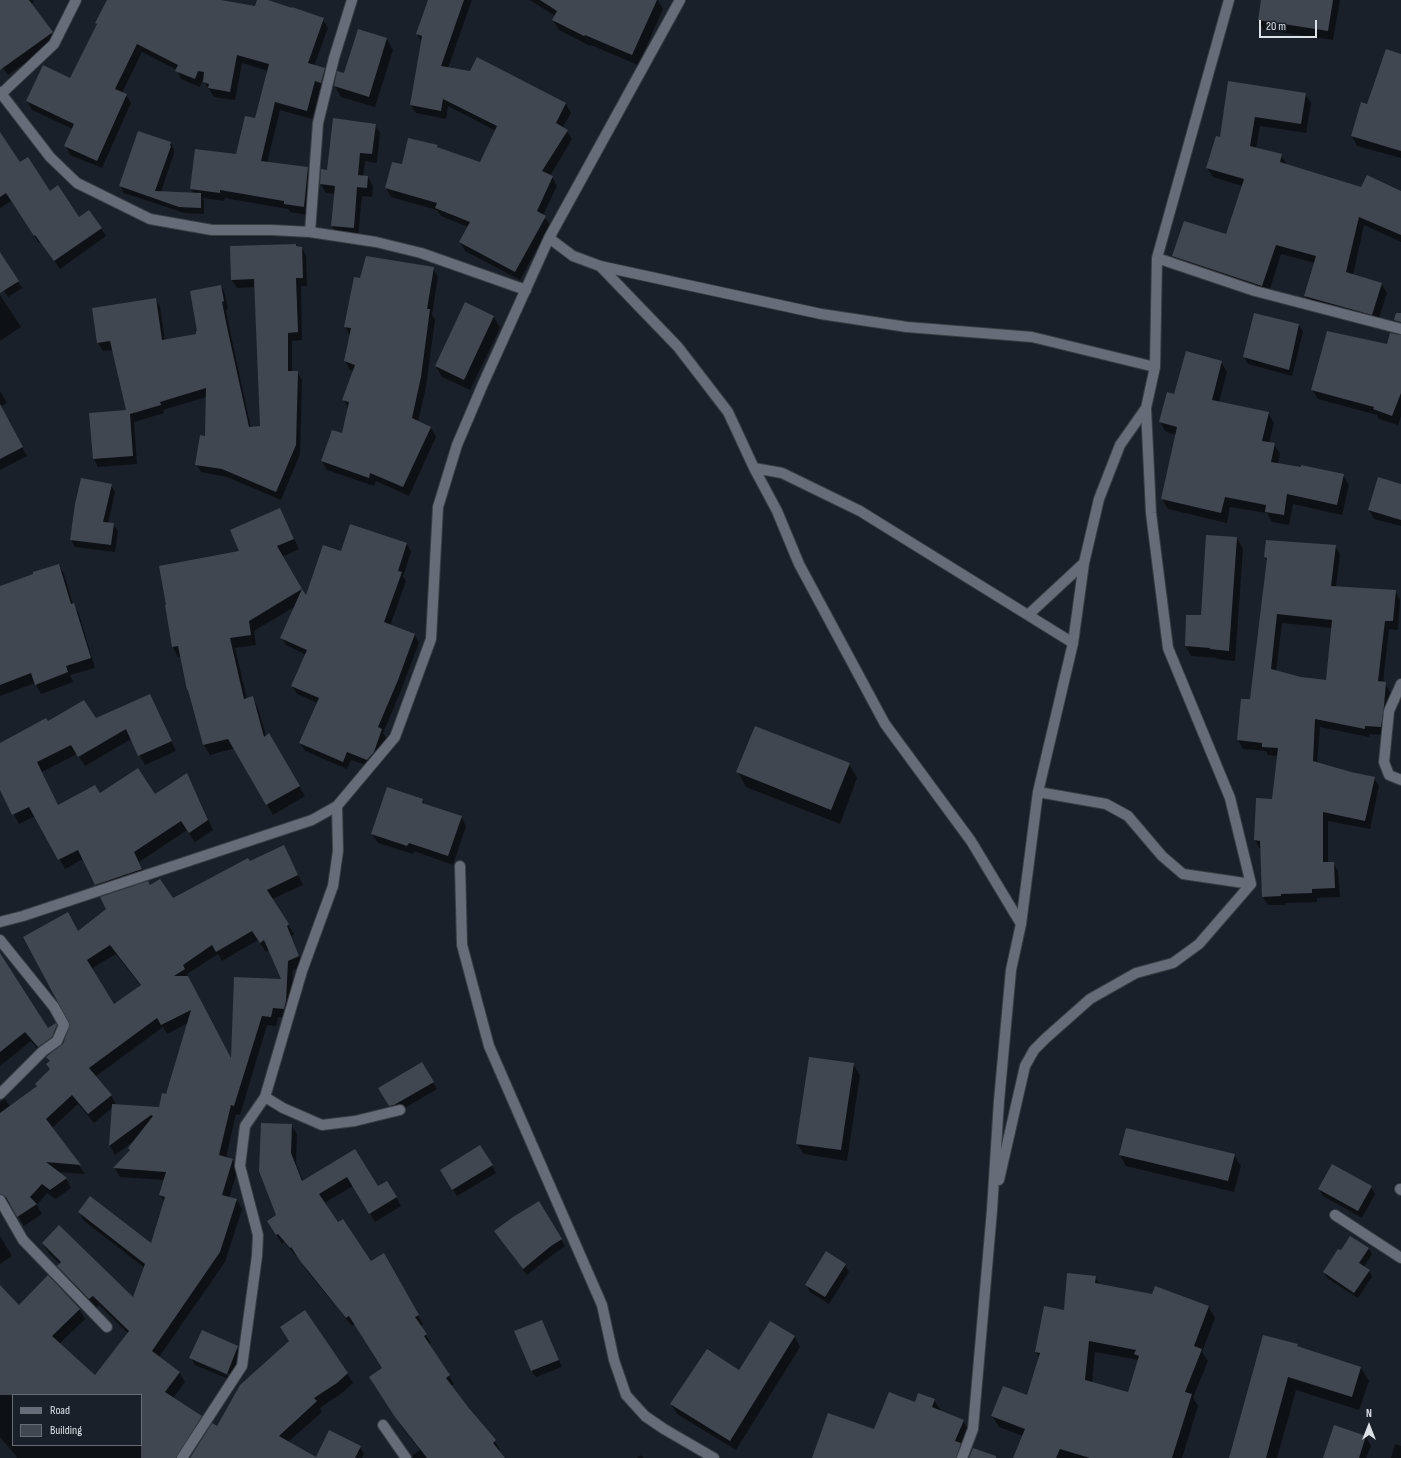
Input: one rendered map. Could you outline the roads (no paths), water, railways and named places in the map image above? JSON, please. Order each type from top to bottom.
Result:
[{"type":"street","points":[[76,0],[54,44],[1,93],[50,157],[77,184],[150,219],[212,230],[272,230],[310,232],[376,242],[422,253],[526,290]]},
{"type":"street","points":[[310,232],[318,123],[334,58],[352,0]]},
{"type":"street","points":[[0,922],[23,916],[312,820],[337,806],[395,737],[431,639],[438,507],[457,445],[549,238],[680,0]]},
{"type":"street","points":[[1229,0],[1156,258],[1155,367],[1146,408],[1151,513],[1168,648],[1230,798],[1251,884]]},
{"type":"street","points":[[549,238],[573,256],[600,266],[820,314],[907,327],[1032,337],[1155,367]]},
{"type":"street","points":[[1156,258],[1254,290],[1401,329]]},
{"type":"street","points":[[600,266],[678,347],[728,412],[754,468],[777,511],[800,564],[885,724],[971,841],[1021,924]]},
{"type":"street","points":[[962,1458],[973,1429],[1011,970],[1021,924],[1038,792],[1072,643],[1084,563],[1099,499],[1120,445],[1146,408]]},
{"type":"street","points":[[754,468],[782,473],[860,511],[1072,643]]},
{"type":"street","points":[[1028,615],[1084,563]]},
{"type":"street","points":[[1401,684],[1390,711],[1384,762],[1389,774],[1401,780]]},
{"type":"street","points":[[1038,792],[1106,804],[1128,816],[1162,856],[1183,874],[1251,884]]},
{"type":"street","points":[[182,1458],[242,1366],[257,1256],[258,1235],[240,1166],[246,1126],[265,1097],[302,971],[333,886],[338,851],[337,806]]},
{"type":"street","points":[[460,866],[462,945],[489,1046],[602,1305],[614,1360],[626,1395],[644,1416],[714,1458]]},
{"type":"street","points":[[992,1210],[1025,1066],[1034,1050],[1090,999],[1136,973],[1173,963],[1200,944],[1251,884]]},
{"type":"street","points":[[0,940],[54,1007],[64,1025],[57,1041],[43,1051],[0,1094]]},
{"type":"street","points":[[265,1097],[283,1108],[322,1125],[355,1121],[400,1110]]},
{"type":"street","points":[[0,1200],[23,1240],[107,1327]]},
{"type":"street","points":[[1335,1214],[1401,1258]]},
{"type":"street","points":[[383,1425],[406,1458]]}]
